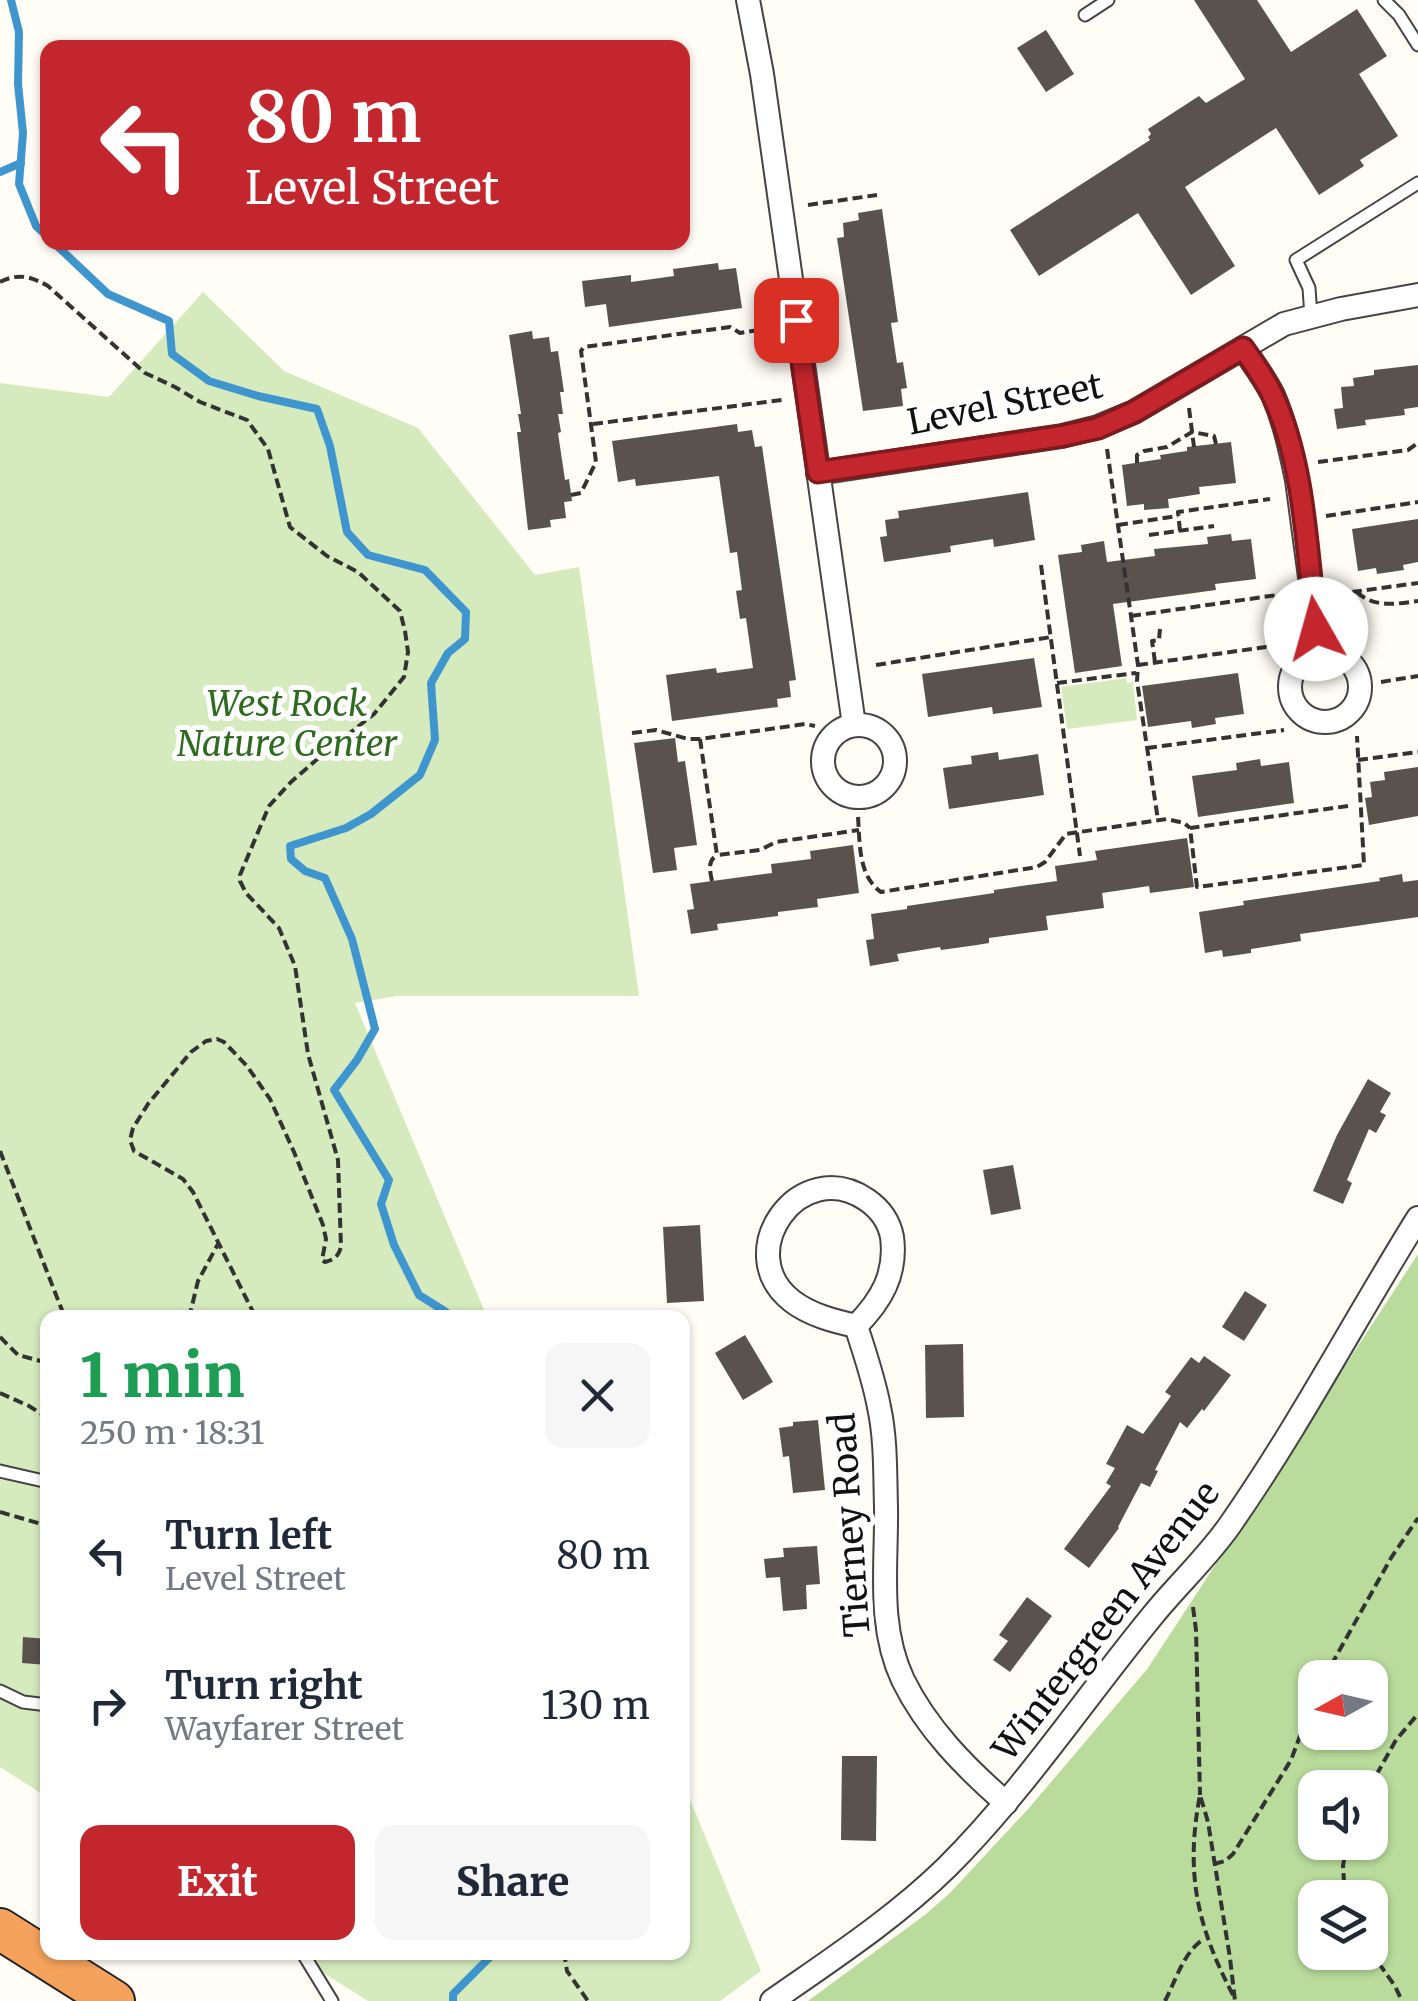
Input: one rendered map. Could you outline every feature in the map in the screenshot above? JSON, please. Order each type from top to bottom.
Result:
[{"type":"highway","points":[[0,1929],[40,1954]]},
{"type":"highway","points":[[49,1960],[114,2001]]},
{"type":"street","points":[[748,0],[762,74],[854,725]]},
{"type":"street","name":"Level Street","points":[[818,472],[1098,428],[1134,412],[1284,324],[1341,308],[1418,295]]},
{"type":"street","points":[[1243,348],[1271,392],[1298,480],[1320,652]]},
{"type":"street","points":[[838,1188],[862,1196],[880,1210],[891,1232],[894,1258],[888,1281],[874,1307],[856,1326],[812,1313],[792,1301],[775,1280],[768,1247],[774,1225],[791,1202],[812,1191],[838,1188]]},
{"type":"street","name":"Wintergreen Avenue","points":[[772,2001],[921,1891],[1006,1802],[1154,1613],[1206,1558],[1246,1502],[1418,1218]]},
{"type":"street","name":"Tierney Road","points":[[856,1326],[880,1410],[886,1508],[884,1605],[902,1678],[928,1724],[1006,1802]]},
{"type":"lane","points":[[1085,15],[1108,0]]},
{"type":"lane","points":[[1384,0],[1418,45]]},
{"type":"lane","points":[[1311,317],[1309,288],[1296,260],[1418,184]]},
{"type":"lane","points":[[0,1471],[40,1480]]},
{"type":"lane","points":[[0,1691],[15,1700],[40,1704]]},
{"type":"lane","points":[[307,1960],[332,2001]]},
{"type":"path","points":[[808,204],[878,196]]},
{"type":"path","points":[[0,282],[16,275],[48,286],[145,373],[200,402],[247,420],[268,449],[290,527],[327,556],[358,572],[400,611],[406,631],[404,678],[374,714],[290,782],[269,806],[240,875],[244,888],[279,928],[296,966],[308,1054],[338,1160],[340,1247],[334,1260],[322,1260],[326,1239],[322,1225],[270,1099],[224,1042],[206,1041],[191,1052],[140,1114],[130,1140],[134,1151],[184,1179],[204,1210],[252,1310]]},
{"type":"path","points":[[571,495],[581,494],[596,462],[581,351],[584,347],[730,327],[740,333],[772,328]]},
{"type":"path","points":[[592,424],[782,400]]},
{"type":"path","points":[[1189,408],[1194,446]]},
{"type":"path","points":[[1137,462],[1137,456],[1144,451],[1167,448],[1192,432],[1214,436],[1216,444]]},
{"type":"path","points":[[1318,462],[1408,450],[1418,442]]},
{"type":"path","points":[[1107,449],[1158,820]]},
{"type":"path","points":[[1180,531],[1178,512],[1270,499]]},
{"type":"path","points":[[1326,516],[1418,502]]},
{"type":"path","points":[[1118,524],[1179,516]]},
{"type":"path","points":[[1149,535],[1214,526]]},
{"type":"path","points":[[1041,565],[1080,856]]},
{"type":"path","points":[[1337,594],[1418,583]]},
{"type":"path","points":[[1356,592],[1365,600],[1382,604],[1418,602]]},
{"type":"path","points":[[1131,616],[1284,594]]},
{"type":"path","points":[[1155,662],[1152,641],[1159,640],[1160,629]]},
{"type":"path","points":[[876,664],[1050,637]]},
{"type":"path","points":[[1138,665],[1266,647],[1280,652]]},
{"type":"path","points":[[1057,684],[1137,672]]},
{"type":"path","points":[[1380,682],[1418,676]]},
{"type":"path","points":[[632,733],[656,730],[700,740],[804,724],[814,726]]},
{"type":"path","points":[[1147,748],[1284,730]]},
{"type":"path","points":[[858,818],[866,875],[881,892],[1037,866],[1045,862],[1066,834],[1167,818],[1184,822],[1190,828],[1197,887],[1364,865],[1357,736]]},
{"type":"path","points":[[700,740],[717,856]]},
{"type":"path","points":[[1358,760],[1418,752]]},
{"type":"path","points":[[1190,828],[1348,806]]},
{"type":"path","points":[[712,881],[710,865],[717,856],[760,850],[776,842],[859,830]]},
{"type":"path","points":[[0,1152],[62,1310]]},
{"type":"path","points":[[191,1310],[198,1281],[219,1243]]},
{"type":"path","points":[[0,1337],[18,1356],[40,1362]]},
{"type":"path","points":[[0,1394],[40,1413]]},
{"type":"path","points":[[0,1512],[40,1524]]},
{"type":"path","points":[[1334,1660],[1418,1518]]},
{"type":"path","points":[[1182,1585],[1191,1599],[1196,1630],[1200,1795],[1194,1824],[1196,1891],[1206,1938],[1234,1998]]},
{"type":"path","points":[[1378,1770],[1418,1714]]},
{"type":"path","points":[[1214,1864],[1233,1854],[1291,1760],[1298,1741]]},
{"type":"path","points":[[1200,1795],[1208,1822],[1234,1998]]},
{"type":"path","points":[[1165,2001],[1195,1944],[1206,1938]]},
{"type":"path","points":[[565,1960],[567,1971],[588,2001]]},
{"type":"path","points":[[1384,1970],[1402,2001]]},
{"type":"green space","name":"West Rock Nature Center","points":[[203,292],[284,371],[418,428],[535,575],[579,567],[639,996],[397,996],[355,1003],[484,1310],[40,1310],[40,1793],[0,1767],[0,383],[109,397]]},
{"type":"green space","points":[[1126,678],[1127,683],[1133,682],[1137,720],[1067,729],[1061,687]]},
{"type":"green space","points":[[1418,1254],[1418,2001],[808,2001],[926,1914],[1029,1808],[1148,1668]]},
{"type":"green space","points":[[690,1800],[761,1971],[720,2001],[368,2001],[303,1960],[690,1960]]},
{"type":"building","points":[[1194,0],[1257,0],[1291,52],[1357,9],[1387,56],[1359,74],[1398,136],[1360,160],[1364,166],[1319,195],[1276,128],[1185,187],[1235,266],[1191,295],[1138,213],[1039,276],[1010,230],[1150,140],[1148,129],[1199,96],[1206,103],[1245,79]]},
{"type":"building","points":[[1046,30],[1074,74],[1046,92],[1017,48]]},
{"type":"building","points":[[882,209],[898,322],[891,323],[897,363],[903,362],[907,388],[901,389],[903,406],[863,411],[837,238],[844,237],[843,223],[859,220],[858,213]]},
{"type":"building","points":[[718,263],[719,270],[736,268],[742,308],[609,327],[606,304],[585,307],[582,281],[631,275],[631,282],[674,276],[673,269]]},
{"type":"building","points":[[532,331],[533,339],[549,337],[551,352],[558,351],[564,392],[560,392],[563,414],[558,414],[558,433],[572,501],[564,502],[566,518],[550,520],[551,527],[528,530],[517,432],[521,432],[521,414],[509,335]]},
{"type":"building","points":[[1418,365],[1418,407],[1404,409],[1405,415],[1365,420],[1366,425],[1337,429],[1334,409],[1343,408],[1341,387],[1354,386],[1353,378],[1374,375],[1374,370]]},
{"type":"building","points":[[737,424],[738,432],[752,430],[755,447],[762,446],[796,680],[789,681],[791,697],[777,699],[778,707],[672,721],[666,675],[753,668],[746,618],[740,619],[736,591],[742,590],[737,552],[730,553],[719,476],[636,486],[635,479],[618,482],[612,441]]},
{"type":"building","points":[[1231,442],[1236,483],[1199,487],[1200,494],[1168,499],[1169,508],[1144,510],[1144,504],[1127,506],[1122,465],[1161,459],[1160,455],[1187,451],[1187,447]]},
{"type":"building","points":[[1028,492],[1035,540],[994,547],[993,539],[950,546],[951,552],[884,562],[880,537],[887,536],[885,520],[899,518],[898,511]]},
{"type":"building","points":[[1418,519],[1418,562],[1403,565],[1404,570],[1377,574],[1376,568],[1358,571],[1352,529]]},
{"type":"building","points":[[1231,534],[1232,541],[1251,539],[1256,579],[1215,584],[1216,590],[1113,604],[1122,666],[1075,673],[1058,555],[1082,552],[1081,545],[1104,541],[1107,562],[1155,556],[1154,549],[1208,544],[1207,537]]},
{"type":"building","points":[[1034,658],[1042,707],[993,714],[992,707],[928,717],[922,674]]},
{"type":"building","points":[[1238,673],[1244,714],[1215,718],[1216,724],[1192,728],[1191,721],[1148,727],[1142,686]]},
{"type":"building","points":[[675,738],[678,762],[685,761],[697,845],[674,848],[677,870],[653,873],[634,743]]},
{"type":"building","points":[[998,752],[999,760],[1038,754],[1044,795],[949,809],[943,768],[972,764],[971,756]]},
{"type":"building","points":[[1260,759],[1261,766],[1289,762],[1294,803],[1198,817],[1192,776],[1237,770],[1236,763]]},
{"type":"building","points":[[1418,767],[1418,816],[1369,825],[1365,798],[1372,797],[1370,782],[1385,780],[1384,772]]},
{"type":"building","points":[[1187,838],[1194,887],[1150,893],[1149,886],[1102,893],[1104,908],[1046,916],[1048,930],[989,938],[989,943],[977,945],[897,954],[899,961],[870,966],[866,940],[874,939],[871,914],[1057,881],[1055,866],[1097,860],[1095,851]]},
{"type":"building","points":[[853,845],[859,893],[817,899],[818,907],[717,924],[718,930],[691,934],[687,910],[694,909],[690,884],[772,873],[771,864],[811,859],[810,851]]},
{"type":"building","points":[[1402,874],[1403,882],[1418,880],[1418,917],[1300,934],[1301,941],[1251,949],[1251,953],[1223,957],[1222,950],[1205,953],[1199,912]]},
{"type":"building","points":[[1368,1079],[1391,1093],[1380,1112],[1386,1115],[1376,1133],[1369,1129],[1347,1180],[1352,1183],[1343,1204],[1313,1191],[1337,1135]]},
{"type":"building","points":[[1013,1165],[1021,1209],[991,1215],[983,1170]]},
{"type":"building","points":[[700,1225],[704,1301],[667,1303],[663,1227]]},
{"type":"building","points":[[1245,1291],[1267,1305],[1244,1341],[1222,1327]]},
{"type":"building","points":[[745,1335],[773,1382],[743,1400],[715,1353]]},
{"type":"building","points":[[963,1344],[964,1417],[926,1418],[925,1345]]},
{"type":"building","points":[[1204,1356],[1231,1375],[1187,1428],[1180,1422],[1150,1487],[1141,1483],[1119,1528],[1089,1568],[1064,1549],[1111,1486],[1106,1483],[1115,1468],[1106,1464],[1127,1425],[1143,1434],[1171,1396],[1165,1392],[1191,1357],[1199,1363]]},
{"type":"building","points":[[818,1420],[825,1490],[793,1493],[789,1456],[783,1457],[779,1428],[793,1426],[793,1422]]},
{"type":"building","points":[[817,1546],[820,1584],[806,1585],[807,1609],[783,1611],[780,1577],[766,1578],[764,1559],[784,1557],[783,1548]]},
{"type":"building","points":[[1027,1597],[1052,1616],[1010,1672],[993,1660],[1008,1641],[999,1635]]},
{"type":"building","points":[[23,1637],[40,1638],[40,1664],[22,1663]]},
{"type":"building","points":[[842,1756],[877,1756],[876,1841],[841,1840]]},
{"type":"waterway","points":[[11,0],[19,32],[18,84],[23,133],[19,184],[40,230]]},
{"type":"waterway","points":[[0,172],[21,163]]},
{"type":"waterway","points":[[61,250],[108,294],[169,321],[172,354],[209,381],[317,409],[330,446],[347,532],[368,555],[425,570],[466,612],[465,639],[448,653],[431,683],[435,740],[420,775],[371,814],[346,828],[290,846],[291,859],[305,871],[325,878],[352,939],[375,1029],[334,1090],[389,1180],[381,1204],[394,1245],[419,1295],[443,1310]]},
{"type":"waterway","points":[[453,2001],[453,1994],[487,1960]]},
{"type":"route","points":[[796,320],[818,472],[1098,428],[1134,412],[1243,348],[1271,392],[1284,425],[1298,480],[1316,629]]}]
